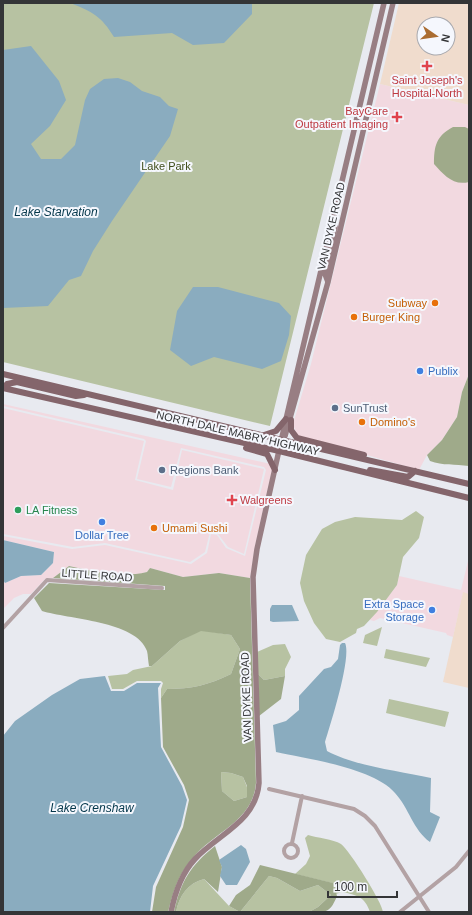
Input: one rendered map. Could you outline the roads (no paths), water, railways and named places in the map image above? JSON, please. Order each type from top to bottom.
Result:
[{"type":"main road","name":"VAN DYKE ROAD","points":[[288,420],[384,3]]},
{"type":"main road","name":"VAN DYKE ROAD","points":[[171,912],[176,890],[182,877],[195,859],[247,816],[257,798],[259,783],[253,577],[257,549],[279,451],[328,282],[393,3]]},
{"type":"main road","points":[[328,282],[325,274],[338,214],[343,177]]},
{"type":"main road","name":"NORTH DALE MABRY HIGHWAY","points":[[3,374],[469,484]]},
{"type":"main road","points":[[88,394],[76,396],[17,382],[7,384],[5,388],[20,395],[64,406],[262,452],[270,457],[275,470]]},
{"type":"main road","name":"NORTH DALE MABRY HIGHWAY","points":[[5,388],[279,451],[469,498]]},
{"type":"main road","points":[[262,436],[276,432],[288,420],[291,430],[297,438],[360,454],[392,466]]},
{"type":"main road","points":[[343,467],[353,466],[408,477],[415,471]]},
{"type":"street","points":[[365,84],[374,86]]},
{"type":"street","name":"LITTLE ROAD","points":[[3,628],[47,580],[162,588]]},
{"type":"street","points":[[269,789],[347,806],[365,816],[375,826],[428,912]]},
{"type":"street","points":[[292,843],[302,796]]},
{"type":"street","points":[[400,912],[456,867],[469,851]]},
{"type":"water","points":[[70,3],[252,3],[252,14],[224,43],[193,45],[172,33],[114,37],[105,24],[96,16]]},
{"type":"water","name":"Lake Starvation","points":[[31,46],[59,81],[66,100],[50,126],[31,144],[41,159],[61,159],[75,145],[85,100],[90,89],[104,79],[118,78],[130,82],[142,91],[160,97],[169,106],[178,109],[170,136],[112,221],[93,251],[81,276],[69,280],[48,306],[3,308],[3,50]]},
{"type":"water","points":[[193,287],[218,287],[279,303],[291,316],[289,335],[281,361],[262,369],[214,357],[191,366],[170,350],[177,311]]},
{"type":"water","points":[[3,540],[54,552],[53,563],[41,575],[21,576],[5,583],[3,580]]},
{"type":"water","points":[[272,605],[292,605],[299,621],[270,621],[270,609]]},
{"type":"water","points":[[345,643],[346,662],[340,692],[325,742],[327,751],[350,761],[431,778],[430,812],[440,817],[430,842],[419,831],[400,799],[385,784],[357,771],[340,766],[276,752],[273,725],[286,721],[299,710],[299,696],[324,669],[331,667],[338,659],[340,645]]},
{"type":"water","name":"Lake Crenshaw","points":[[105,676],[111,691],[124,691],[137,683],[161,683],[158,688],[161,747],[182,786],[187,800],[181,826],[153,886],[150,912],[3,912],[3,736],[15,721],[52,695],[80,679]]},
{"type":"water","points":[[241,845],[246,849],[250,862],[237,885],[226,885],[220,876],[222,867],[219,860]]},
{"type":"place","name":"Saint Joseph's Hospital-North","points":[[427,66]]},
{"type":"place","name":"BayCare Outpatient Imaging","points":[[397,117]]},
{"type":"place","name":"Subway","points":[[435,303]]},
{"type":"place","name":"Burger King","points":[[354,317]]},
{"type":"place","name":"Publix","points":[[420,371]]},
{"type":"place","name":"SunTrust","points":[[335,408]]},
{"type":"place","name":"Domino's","points":[[362,422]]},
{"type":"place","name":"Regions Bank","points":[[162,470]]},
{"type":"place","name":"Walgreens","points":[[232,500]]},
{"type":"place","name":"LA Fitness","points":[[18,510]]},
{"type":"place","name":"Dollar Tree","points":[[102,522]]},
{"type":"place","name":"Umami Sushi","points":[[154,528]]},
{"type":"place","name":"Extra Space Storage","points":[[432,610]]},
{"type":"park label","name":"Lake Park","points":[[166,166]]}]
